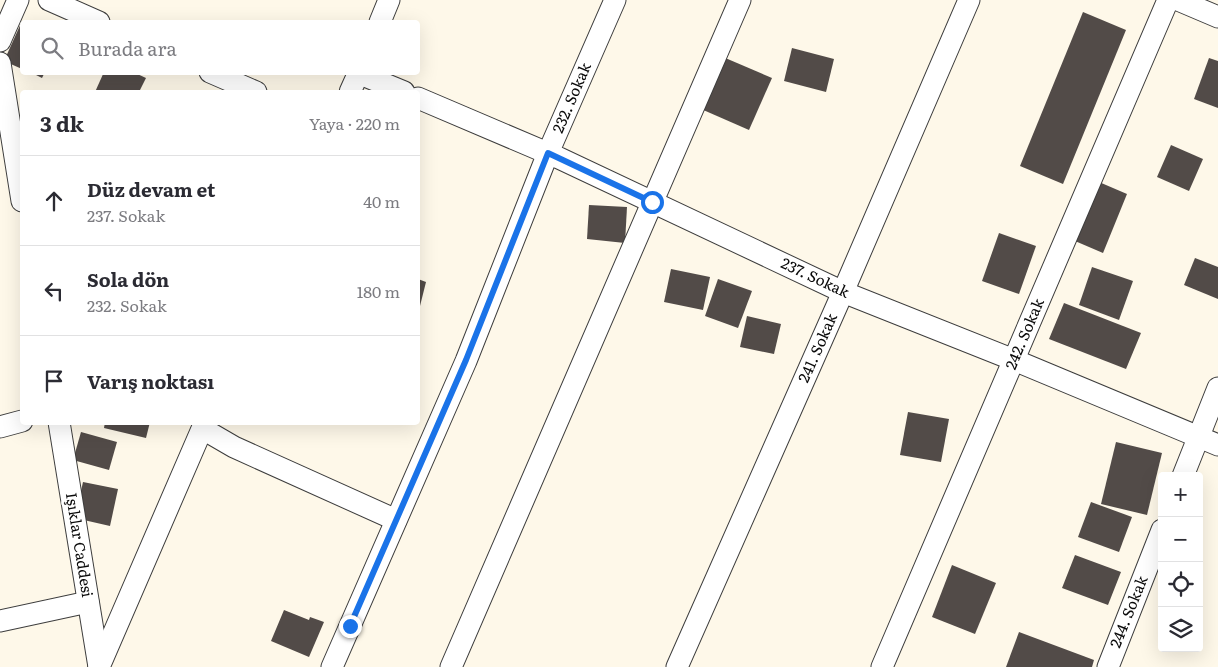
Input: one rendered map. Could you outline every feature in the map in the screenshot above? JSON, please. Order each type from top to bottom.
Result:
[{"type":"street","points":[[0,42],[18,0]]},
{"type":"street","points":[[49,0],[94,20]]},
{"type":"street","points":[[381,20],[389,0]]},
{"type":"street","name":"232. Sokak","points":[[332,667],[466,360],[548,153],[614,0]]},
{"type":"street","points":[[451,667],[740,0]]},
{"type":"street","name":"241. Sokak","points":[[676,667],[843,292],[969,0]]},
{"type":"street","name":"242. Sokak","points":[[882,667],[1168,0]]},
{"type":"street","points":[[1178,0],[1218,17]]},
{"type":"street","points":[[0,63],[20,184]]},
{"type":"street","points":[[217,75],[251,90]]},
{"type":"street","points":[[351,90],[357,75]]},
{"type":"street","points":[[363,75],[399,90]]},
{"type":"street","name":"237. Sokak","points":[[420,99],[548,153],[843,292],[1014,360],[1218,445]]},
{"type":"street","points":[[1185,472],[1218,388]]},
{"type":"street","points":[[0,427],[20,422]]},
{"type":"street","name":"Işıklar Caddesi","points":[[59,425],[99,667]]},
{"type":"street","points":[[99,667],[204,426],[234,447],[396,520]]},
{"type":"street","name":"244. Sokak","points":[[1108,667],[1158,540]]},
{"type":"street","points":[[0,621],[88,602]]},
{"type":"building","points":[[1083,12],[1126,30],[1063,184],[1020,166]]},
{"type":"building","points":[[20,25],[20,68],[4,61]]},
{"type":"building","points":[[792,48],[834,59],[826,92],[784,81]]},
{"type":"building","points":[[723,57],[772,78],[749,130],[701,109]]},
{"type":"building","points":[[1209,58],[1218,61],[1218,108],[1194,99]]},
{"type":"building","points":[[103,75],[140,75],[146,78],[140,90],[96,90]]},
{"type":"building","points":[[1171,145],[1203,159],[1189,191],[1157,177]]},
{"type":"building","points":[[1099,182],[1127,194],[1103,253],[1075,241]]},
{"type":"building","points":[[589,205],[627,207],[625,243],[587,239]]},
{"type":"building","points":[[999,233],[1036,246],[1019,294],[982,281]]},
{"type":"building","points":[[1195,258],[1218,267],[1218,299],[1184,285]]},
{"type":"building","points":[[1092,267],[1133,281],[1119,320],[1079,305]]},
{"type":"building","points":[[671,269],[710,277],[703,310],[664,302]]},
{"type":"building","points":[[718,279],[752,291],[738,328],[705,316]]},
{"type":"building","points":[[420,280],[426,282],[420,306]]},
{"type":"building","points":[[1064,303],[1141,333],[1126,369],[1049,339]]},
{"type":"building","points":[[747,316],[781,324],[774,354],[740,347]]},
{"type":"building","points":[[908,412],[949,419],[941,462],[900,455]]},
{"type":"building","points":[[104,425],[149,425],[146,438],[104,428]]},
{"type":"building","points":[[81,432],[117,442],[109,470],[73,460]]},
{"type":"building","points":[[1116,442],[1162,453],[1147,515],[1101,504]]},
{"type":"building","points":[[83,482],[118,489],[110,526],[75,518]]},
{"type":"building","points":[[1091,502],[1132,517],[1119,552],[1078,537]]},
{"type":"building","points":[[1075,555],[1121,572],[1108,605],[1062,588]]},
{"type":"building","points":[[952,565],[996,583],[975,634],[932,617]]},
{"type":"building","points":[[284,610],[309,620],[310,617],[324,622],[309,657],[271,641]]},
{"type":"building","points":[[1019,632],[1094,660],[1092,667],[1006,667]]},
{"type":"route","points":[[350,626],[466,360],[548,153],[652,202]]}]
